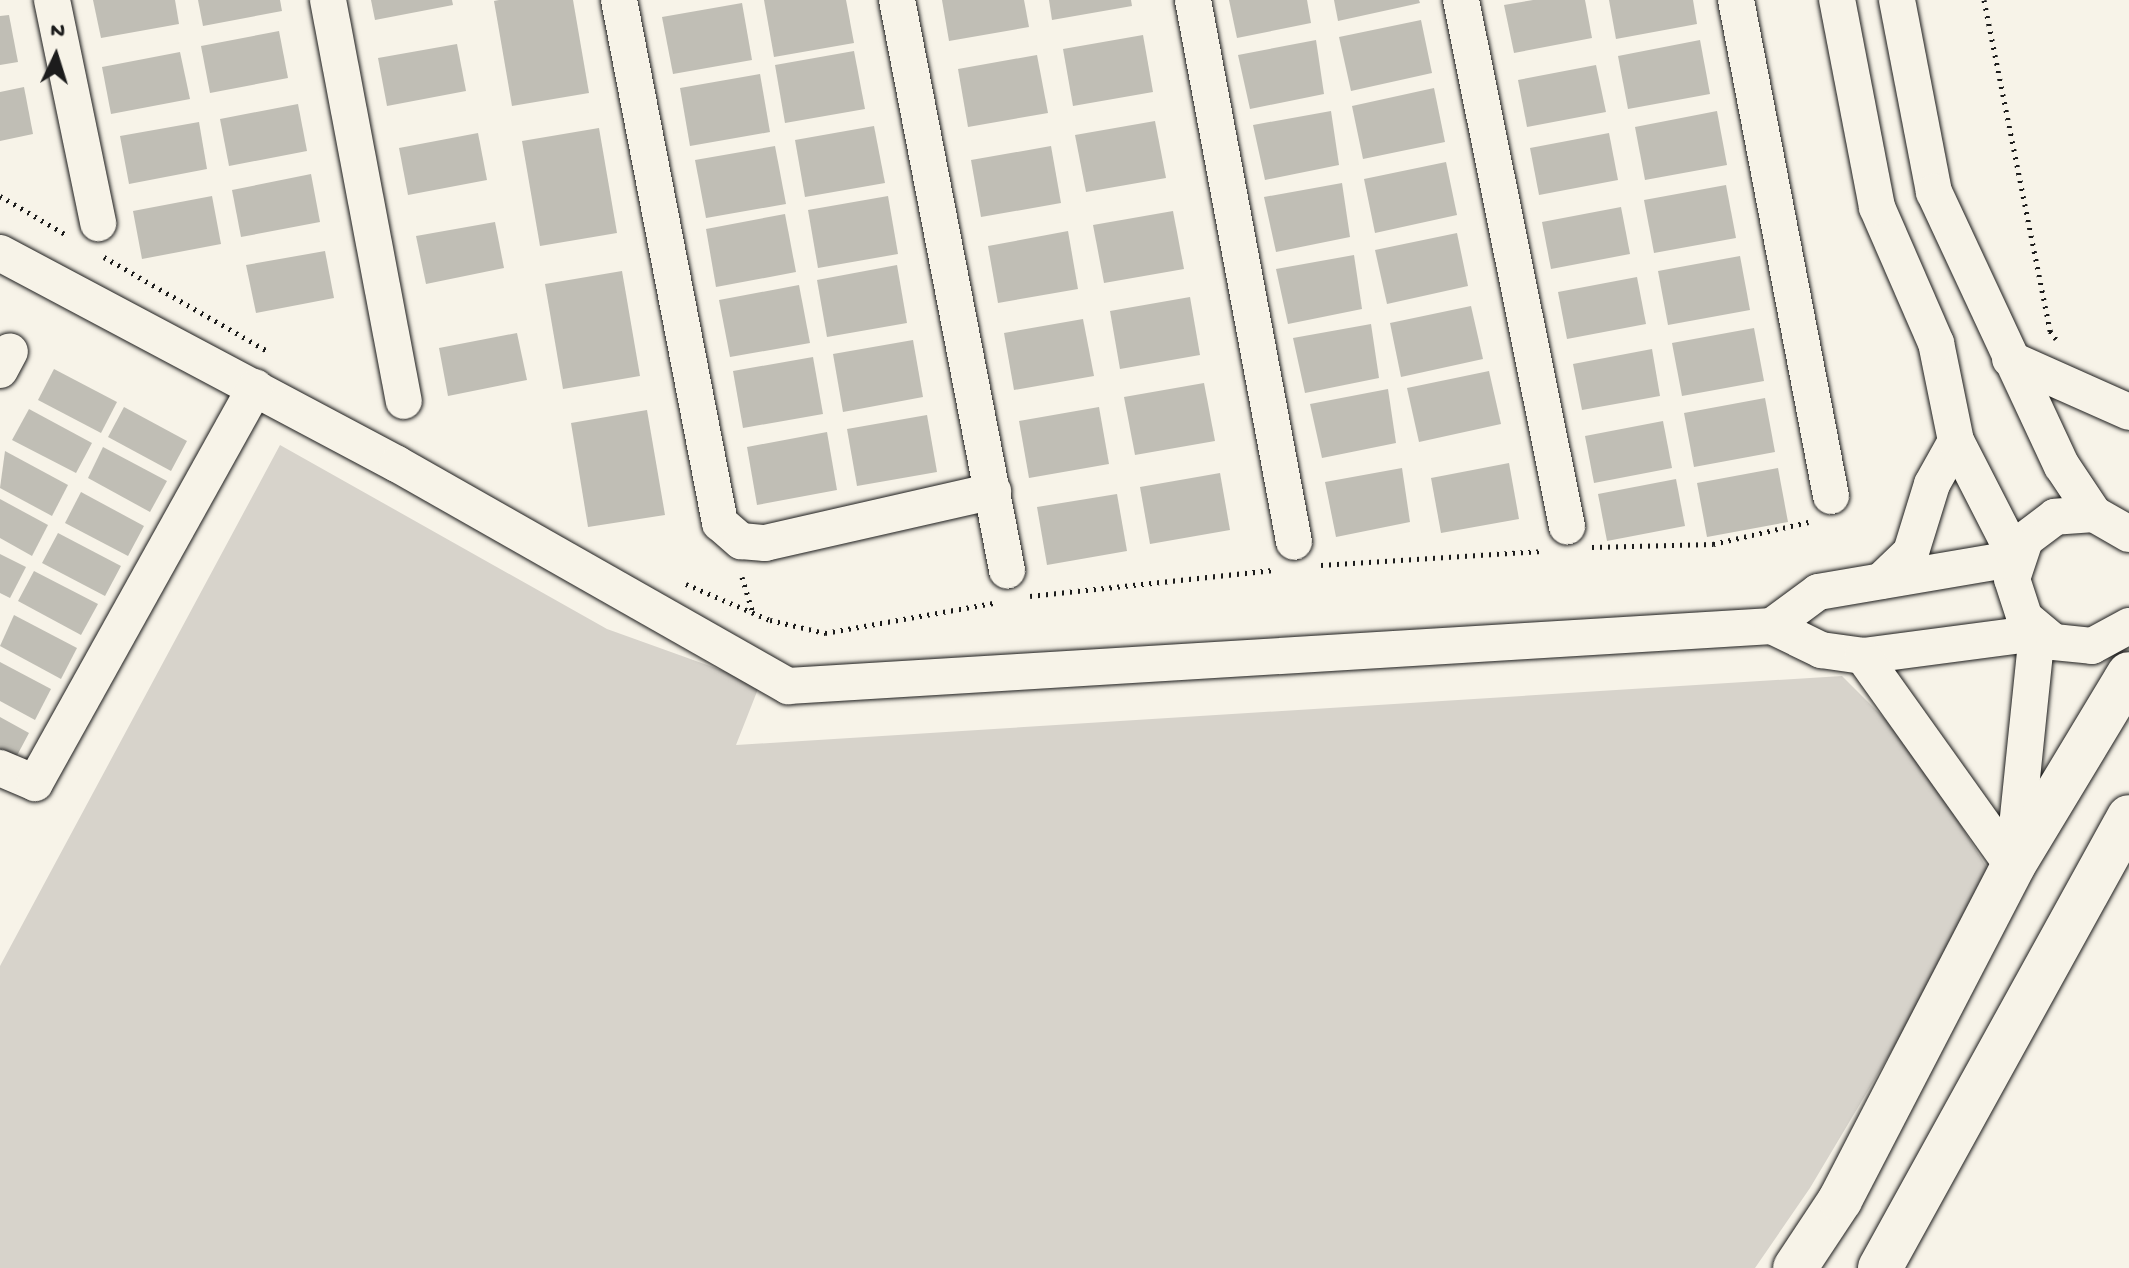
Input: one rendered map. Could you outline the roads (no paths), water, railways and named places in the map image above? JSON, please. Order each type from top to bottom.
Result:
[{"type":"street","points":[[52,0],[98,223]]},
{"type":"street","points":[[328,0],[404,401]]},
{"type":"street","points":[[619,0],[720,523],[741,541],[765,543],[993,491]]},
{"type":"street","points":[[897,0],[1007,570]]},
{"type":"street","points":[[1193,0],[1294,542]]},
{"type":"street","points":[[1461,0],[1567,526]]},
{"type":"street","points":[[1736,0],[1831,496]]},
{"type":"street","points":[[1837,0],[1877,207],[1936,343],[1956,441],[2016,558]]},
{"type":"street","points":[[1897,0],[1934,192],[2062,466],[2094,514],[2129,534]]},
{"type":"street","points":[[0,253],[255,387],[788,686],[1772,626],[1821,650],[1863,656],[2037,633],[2073,647],[2092,646],[2129,626]]},
{"type":"street","points":[[2010,359],[2129,412]]},
{"type":"street","points":[[0,768],[35,783],[255,387]]},
{"type":"street","points":[[1881,581],[1911,552],[1932,484],[1956,441]]},
{"type":"street","points":[[2013,866],[2037,633],[2014,599],[2016,558],[2025,540],[2055,517],[2094,514]]},
{"type":"street","points":[[1772,626],[1818,592],[2016,558]]},
{"type":"street","points":[[1795,1268],[1840,1200],[2013,866],[2128,680],[2092,646]]},
{"type":"street","points":[[1863,656],[2013,866]]},
{"type":"street","points":[[1880,1268],[2129,817]]}]
